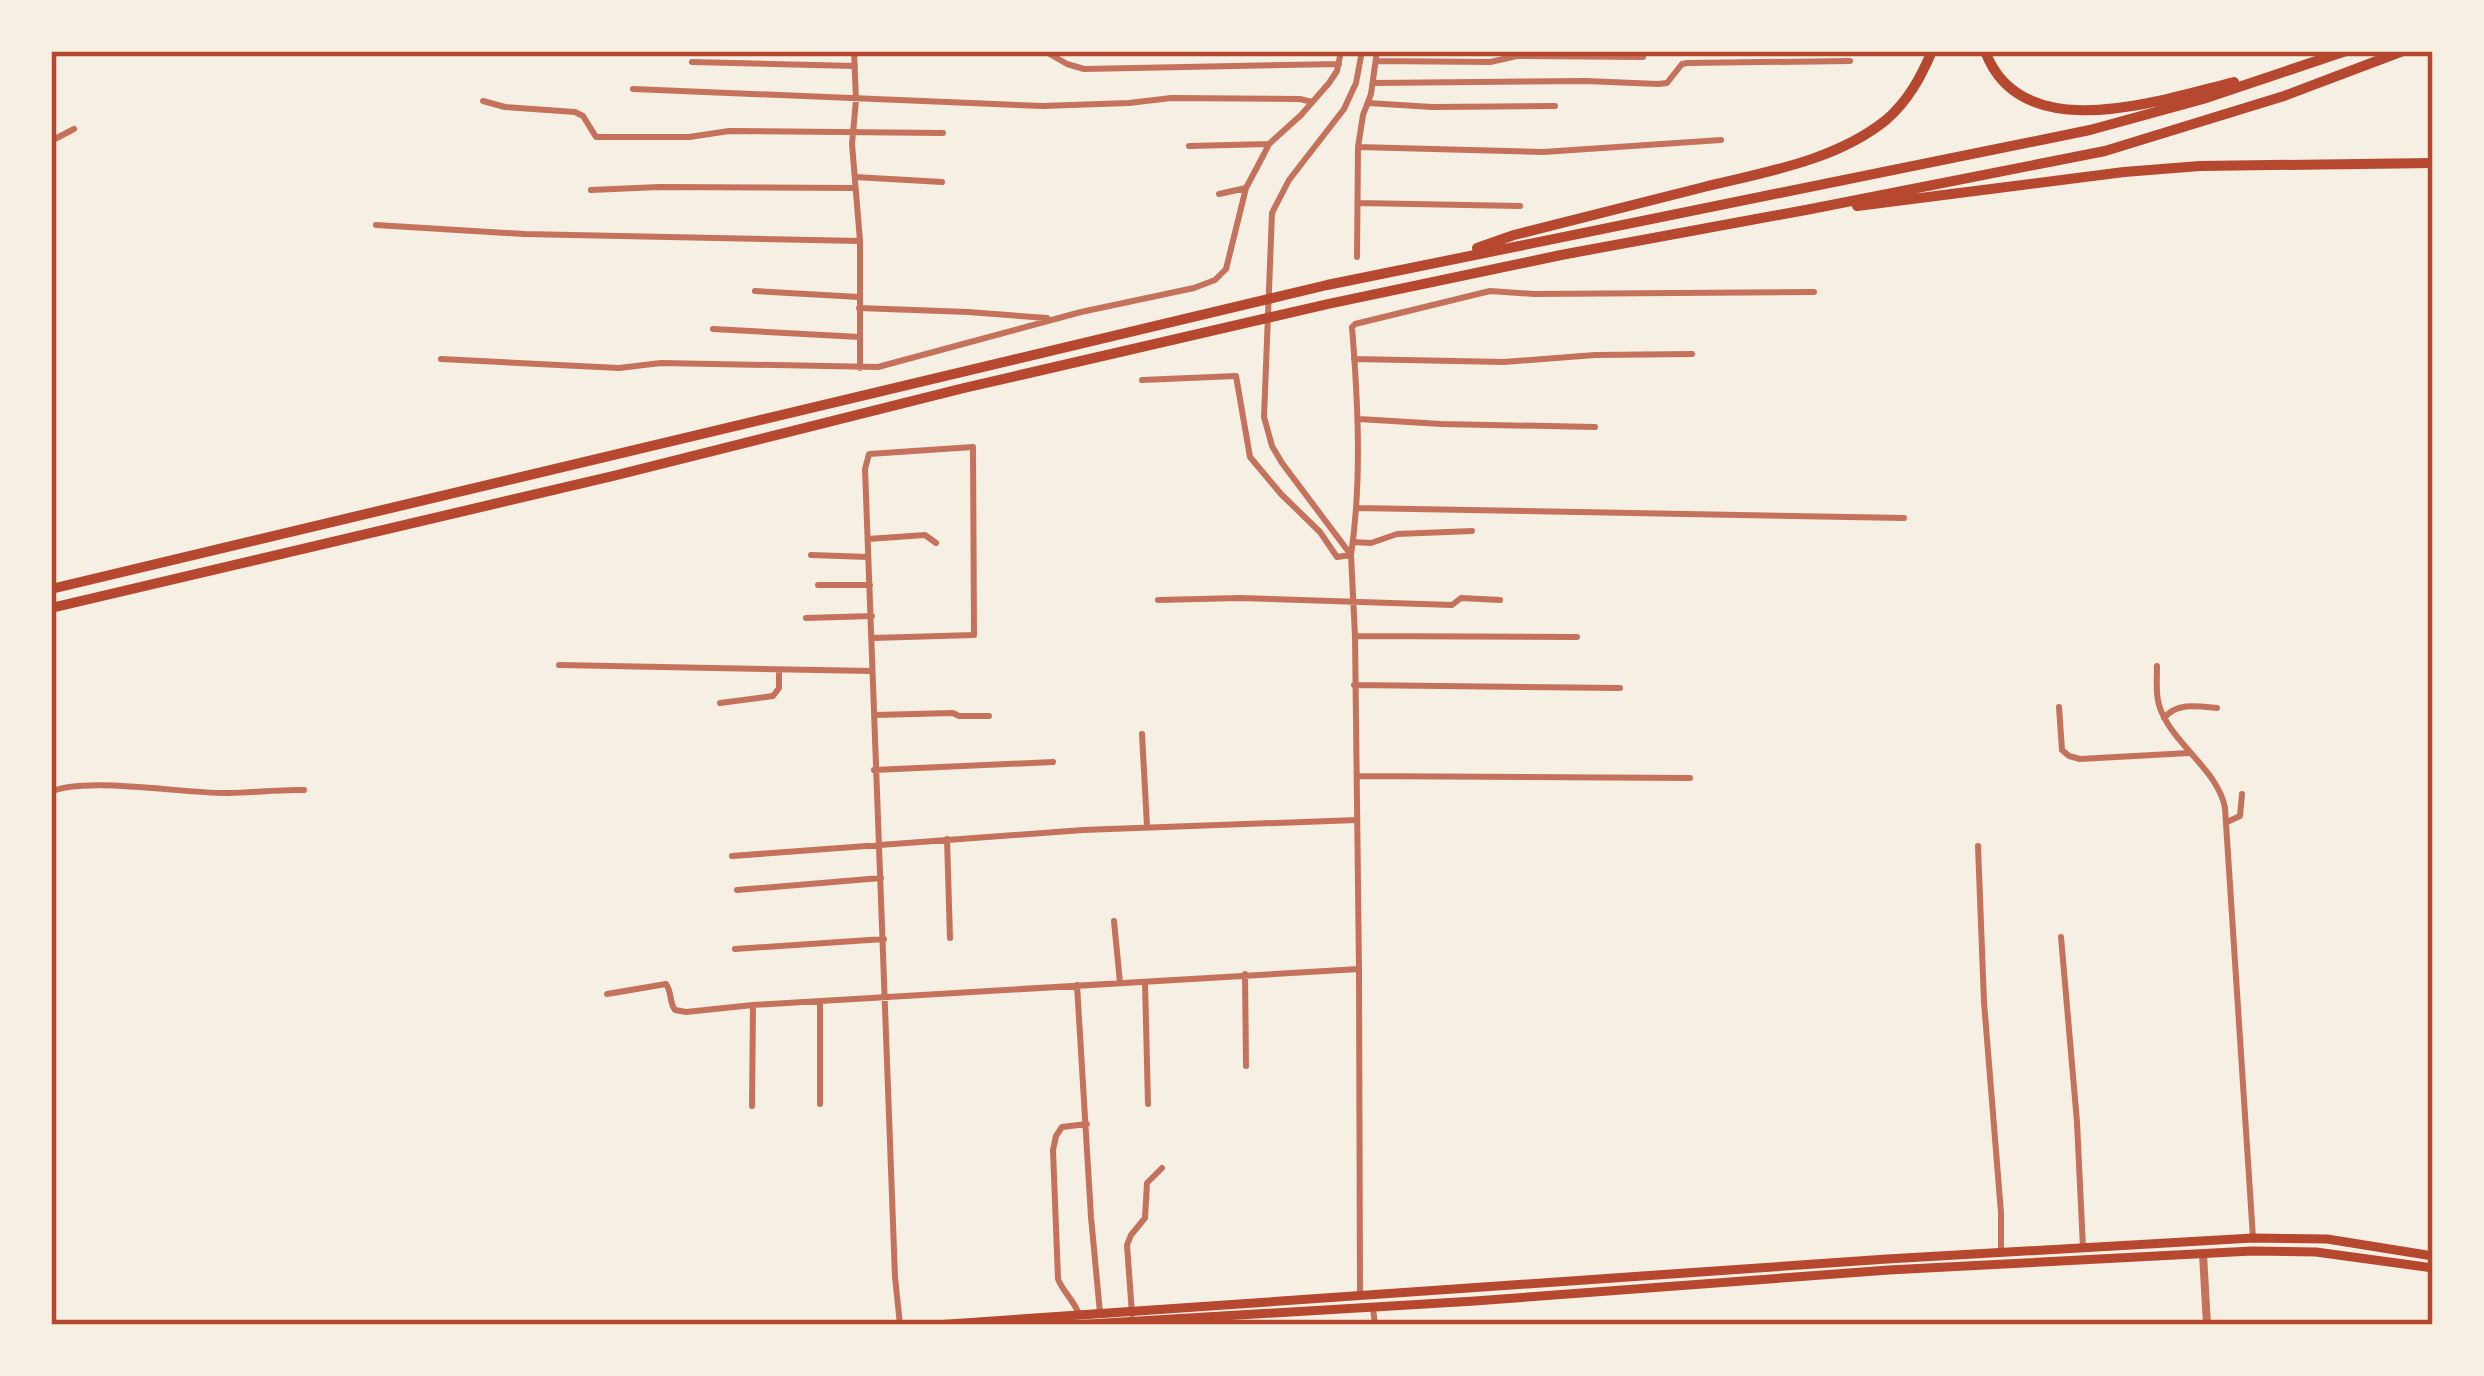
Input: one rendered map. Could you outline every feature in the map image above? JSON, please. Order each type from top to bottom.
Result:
[{"type":"highway","points":[[1446,260],[1514,235],[1835,149],[1896,110],[1914,88],[1932,51]]},
{"type":"highway","points":[[1985,51],[1993,71],[2019,96],[2057,110],[2079,111],[2171,98],[2315,62]]},
{"type":"highway","points":[[51,589],[1262,299],[2090,130],[2203,99],[2346,51]]},
{"type":"highway","points":[[51,608],[1282,314],[1561,255],[2105,151],[2284,96],[2403,51]]},
{"type":"highway","points":[[1811,209],[2200,166],[2433,163]]},
{"type":"highway","points":[[1072,1325],[1132,1316],[2253,1238],[2327,1239],[2433,1256]]},
{"type":"highway","points":[[935,1325],[1100,1313],[1217,1321],[1360,1303],[1373,1308],[1888,1270],[2252,1251],[2316,1252],[2433,1268]]},
{"type":"street","points":[[854,51],[860,368]]},
{"type":"street","points":[[925,51],[1048,53],[1084,69],[1339,64]]},
{"type":"street","points":[[441,359],[619,368],[661,363],[878,367],[1054,319],[1194,288],[1215,280],[1226,269],[1246,188],[1269,144],[1329,83],[1341,51]]},
{"type":"street","points":[[1352,555],[1272,446],[1264,417],[1272,213],[1344,109],[1356,83],[1362,51]]},
{"type":"street","points":[[1358,257],[1358,147],[1377,51]]},
{"type":"street","points":[[1376,61],[1643,57]]},
{"type":"street","points":[[1373,83],[1658,84],[1666,83],[1688,63],[1850,61]]},
{"type":"street","points":[[692,62],[855,66]]},
{"type":"street","points":[[633,88],[1072,105],[1171,98],[1312,102]]},
{"type":"street","points":[[483,101],[575,112],[596,137],[730,131],[943,133]]},
{"type":"street","points":[[1368,103],[1555,106]]},
{"type":"street","points":[[51,141],[74,129]]},
{"type":"street","points":[[1358,147],[1543,152],[1721,140]]},
{"type":"street","points":[[1189,146],[1269,144]]},
{"type":"street","points":[[855,177],[942,182]]},
{"type":"street","points":[[591,190],[854,188]]},
{"type":"street","points":[[1219,194],[1246,188]]},
{"type":"street","points":[[1358,203],[1520,206]]},
{"type":"street","points":[[376,225],[524,234],[860,241]]},
{"type":"street","points":[[1360,1303],[1352,555],[1357,419],[1352,327],[1490,291],[1814,292]]},
{"type":"street","points":[[754,292],[859,297]]},
{"type":"street","points":[[860,308],[1054,319]]},
{"type":"street","points":[[713,329],[860,337]]},
{"type":"street","points":[[1354,359],[1504,362],[1692,354]]},
{"type":"street","points":[[1142,380],[1236,376],[1250,457],[1337,556],[1352,555]]},
{"type":"street","points":[[1357,419],[1595,427]]},
{"type":"street","points":[[872,638],[974,635],[973,447],[869,454],[865,470],[900,1325]]},
{"type":"street","points":[[1356,508],[1904,518]]},
{"type":"street","points":[[1354,542],[1371,543],[1396,534],[1472,531]]},
{"type":"street","points":[[868,538],[925,535],[936,543]]},
{"type":"street","points":[[812,555],[868,557]]},
{"type":"street","points":[[818,585],[870,585]]},
{"type":"street","points":[[1159,600],[1452,605],[1461,598],[1500,600]]},
{"type":"street","points":[[806,618],[872,616]]},
{"type":"street","points":[[1355,635],[1577,637]]},
{"type":"street","points":[[559,664],[872,671]]},
{"type":"street","points":[[2157,666],[2164,718],[2222,797],[2227,822],[2253,1238]]},
{"type":"street","points":[[719,703],[773,696],[779,688],[779,671]]},
{"type":"street","points":[[1354,685],[1620,688]]},
{"type":"street","points":[[2059,707],[2062,750],[2069,756],[2189,753]]},
{"type":"street","points":[[2164,718],[2179,708],[2217,708]]},
{"type":"street","points":[[875,715],[989,716]]},
{"type":"street","points":[[1142,734],[1147,827]]},
{"type":"street","points":[[874,770],[1053,762]]},
{"type":"street","points":[[1357,776],[1690,778]]},
{"type":"street","points":[[51,792],[79,784],[189,793],[304,790]]},
{"type":"street","points":[[2227,822],[2240,815],[2242,794]]},
{"type":"street","points":[[732,856],[1147,827],[1357,820]]},
{"type":"street","points":[[947,839],[950,938]]},
{"type":"street","points":[[1978,846],[2001,1252]]},
{"type":"street","points":[[737,890],[880,878]]},
{"type":"street","points":[[1114,921],[1120,983]]},
{"type":"street","points":[[2061,937],[2083,1248]]},
{"type":"street","points":[[735,949],[884,939]]},
{"type":"street","points":[[608,994],[666,984],[675,1010],[686,1012],[1359,969]]},
{"type":"street","points":[[1245,974],[1246,1066]]},
{"type":"street","points":[[1145,982],[1148,1104]]},
{"type":"street","points":[[1077,985],[1100,1313]]},
{"type":"street","points":[[820,1001],[820,1104]]},
{"type":"street","points":[[752,1106],[753,1005]]},
{"type":"street","points":[[1079,1314],[1058,1279],[1053,1150],[1063,1127],[1088,1124]]},
{"type":"street","points":[[1132,1316],[1127,1245],[1145,1218],[1148,1183],[1162,1168]]},
{"type":"street","points":[[2203,1253],[2207,1325]]},
{"type":"street","points":[[1373,1308],[1375,1325]]}]
